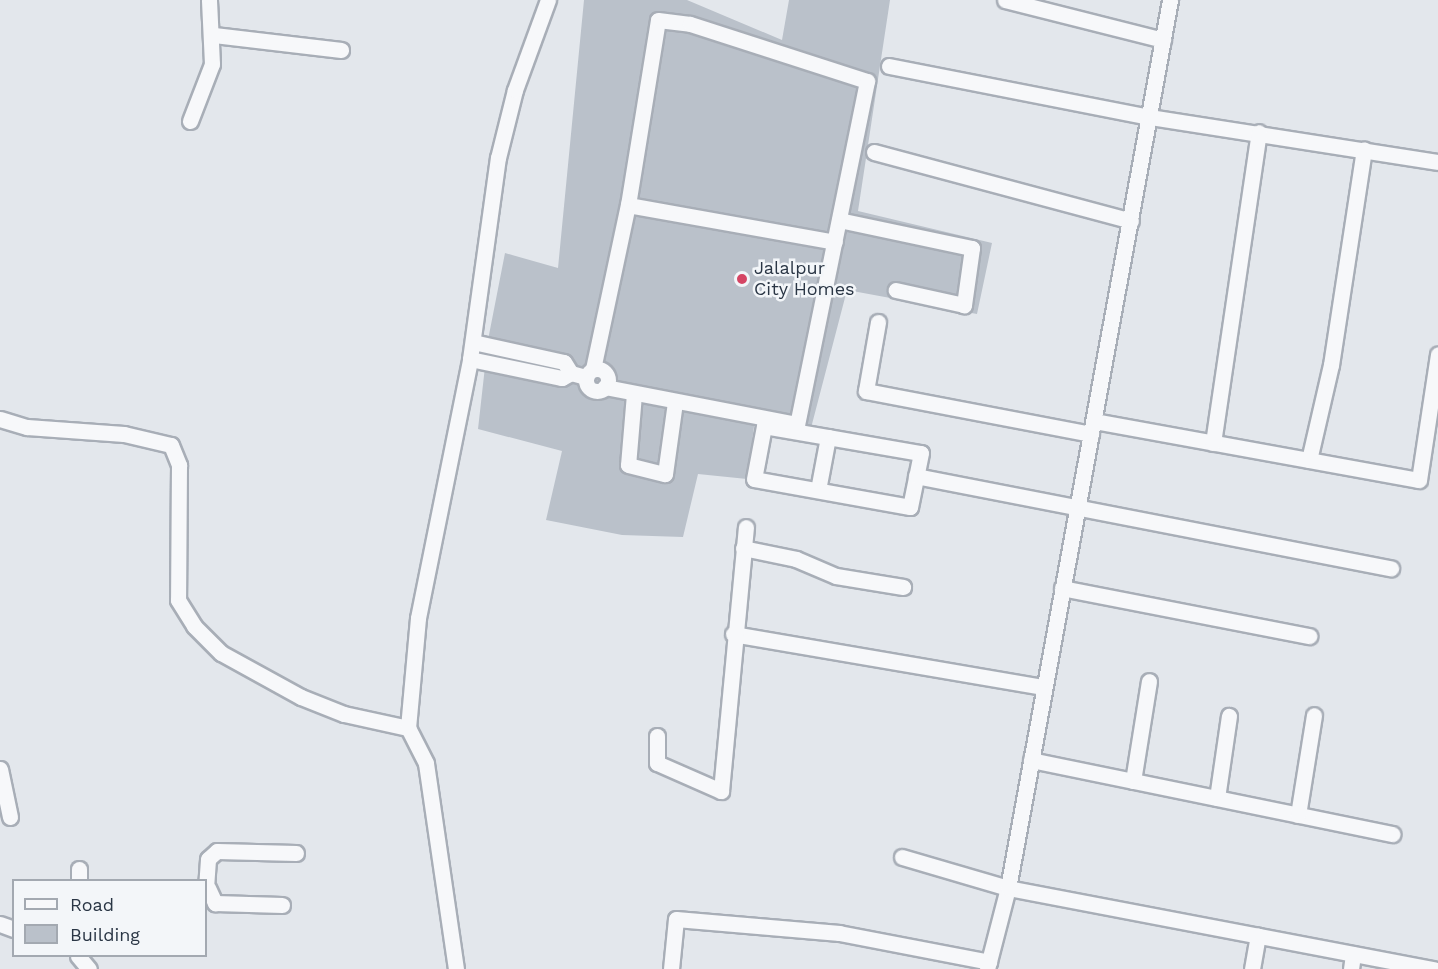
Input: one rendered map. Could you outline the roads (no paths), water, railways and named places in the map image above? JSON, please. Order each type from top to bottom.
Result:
[{"type":"street","points":[[190,121],[212,64],[214,35],[209,0]]},
{"type":"street","points":[[456,969],[426,762],[408,728],[418,618],[473,342],[498,158],[515,90],[548,0]]},
{"type":"street","points":[[1005,0],[1163,40]]},
{"type":"street","points":[[672,969],[676,919],[839,933],[988,966],[1008,888],[1170,0]]},
{"type":"street","points":[[470,359],[562,378],[583,373],[606,373],[605,387],[797,424],[867,81],[690,24],[658,20],[627,205],[583,373]]},
{"type":"street","points":[[214,35],[341,50]]},
{"type":"street","points":[[889,66],[1150,117],[1259,132],[1438,162]]},
{"type":"street","points":[[1213,443],[1259,132]]},
{"type":"street","points":[[1309,460],[1331,365],[1364,150]]},
{"type":"street","points":[[874,152],[1131,221]]},
{"type":"street","points":[[627,205],[835,242]]},
{"type":"street","points":[[839,220],[972,248],[964,305],[896,290]]},
{"type":"street","points":[[878,322],[866,391],[1093,428],[1213,443],[1419,480],[1438,354]]},
{"type":"street","points":[[473,342],[564,362],[583,373]]},
{"type":"street","points":[[634,394],[628,465],[665,474],[675,402]]},
{"type":"street","points":[[0,419],[75,434],[152,438],[171,445],[179,465],[178,600],[194,626],[221,653],[301,697],[344,714],[408,728]]},
{"type":"street","points":[[764,426],[828,437],[921,453],[910,507],[754,479],[764,426]]},
{"type":"street","points":[[818,490],[828,437]]},
{"type":"street","points":[[916,476],[1391,568]]},
{"type":"street","points":[[657,736],[657,763],[721,792],[733,634],[746,526]]},
{"type":"street","points":[[743,548],[796,559],[836,576],[903,587]]},
{"type":"street","points":[[1062,588],[1310,636]]},
{"type":"street","points":[[733,634],[1044,687]]},
{"type":"street","points":[[1133,781],[1149,681]]},
{"type":"street","points":[[1298,815],[1314,715]]},
{"type":"street","points":[[1217,798],[1229,716]]},
{"type":"street","points":[[1031,760],[1393,834]]},
{"type":"street","points":[[0,768],[10,817]]},
{"type":"street","points":[[282,905],[215,903],[207,888],[208,860],[217,851],[297,853]]},
{"type":"street","points":[[902,857],[1008,888],[1258,936],[1352,961],[1434,969]]},
{"type":"street","points":[[1252,969],[1258,936]]},
{"type":"street","points":[[79,957],[89,969]]},
{"type":"place","name":"Jalalpur City Homes","points":[[742,279]]}]
